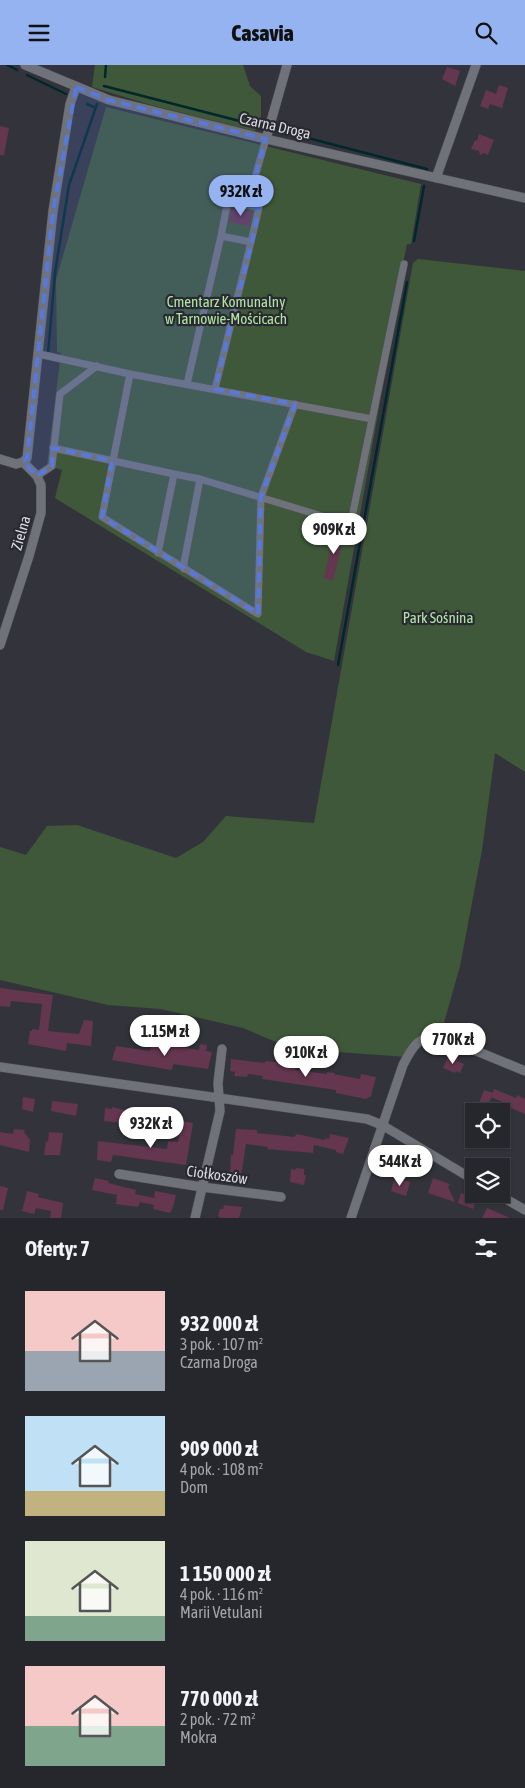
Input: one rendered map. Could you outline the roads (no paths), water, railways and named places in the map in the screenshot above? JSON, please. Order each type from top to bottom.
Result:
[{"type":"street","name":"Czarna Droga","points":[[25,65],[109,99],[266,139],[525,198]]},
{"type":"street","points":[[247,205],[287,65]]},
{"type":"street","points":[[436,178],[476,65]]},
{"type":"street","points":[[0,459],[16,464],[28,458],[54,211],[70,104],[76,87]]},
{"type":"street","points":[[188,384],[228,200],[259,208],[215,389]]},
{"type":"street","points":[[221,236],[251,242]]},
{"type":"street","points":[[351,522],[404,264]]},
{"type":"street","points":[[40,354],[130,374],[372,419]]},
{"type":"street","points":[[23,461],[37,476],[52,467],[60,394],[97,366]]},
{"type":"street","points":[[130,374],[102,517],[258,614],[261,497],[295,405]]},
{"type":"street","points":[[53,449],[200,479],[334,520]]},
{"type":"street","points":[[158,553],[174,474]]},
{"type":"street","name":"Zielna","points":[[0,645],[4,621],[29,557],[41,513],[41,485],[37,476]]},
{"type":"street","points":[[184,569],[200,479]]},
{"type":"street","points":[[351,1218],[403,1065],[411,1049],[424,1038],[434,1036],[445,1038],[525,1071]]},
{"type":"street","points":[[195,1218],[220,1111],[218,1083],[222,1049]]},
{"type":"street","points":[[0,1067],[367,1119],[382,1125],[465,1175]]},
{"type":"street","name":"Ciołkoszów","points":[[118,1174],[281,1197]]},
{"type":"street","points":[[510,1201],[525,1210]]},
{"type":"waterway","points":[[7,65],[17,70]]},
{"type":"waterway","points":[[105,77],[106,65]]},
{"type":"waterway","points":[[27,75],[66,94]]},
{"type":"waterway","points":[[104,86],[255,125]]},
{"type":"waterway","points":[[87,104],[96,108]]},
{"type":"waterway","points":[[48,354],[55,273],[69,185],[97,104]]},
{"type":"waterway","points":[[281,131],[427,169],[427,171]]},
{"type":"waterway","points":[[414,241],[424,186]]},
{"type":"waterway","points":[[338,665],[407,282]]},
{"type":"park label","name":"Cmentarz Komunalny w Tarnowie-Mościcach","points":[[226,310]]},
{"type":"park label","name":"Park Sośnina","points":[[438,618]]}]
